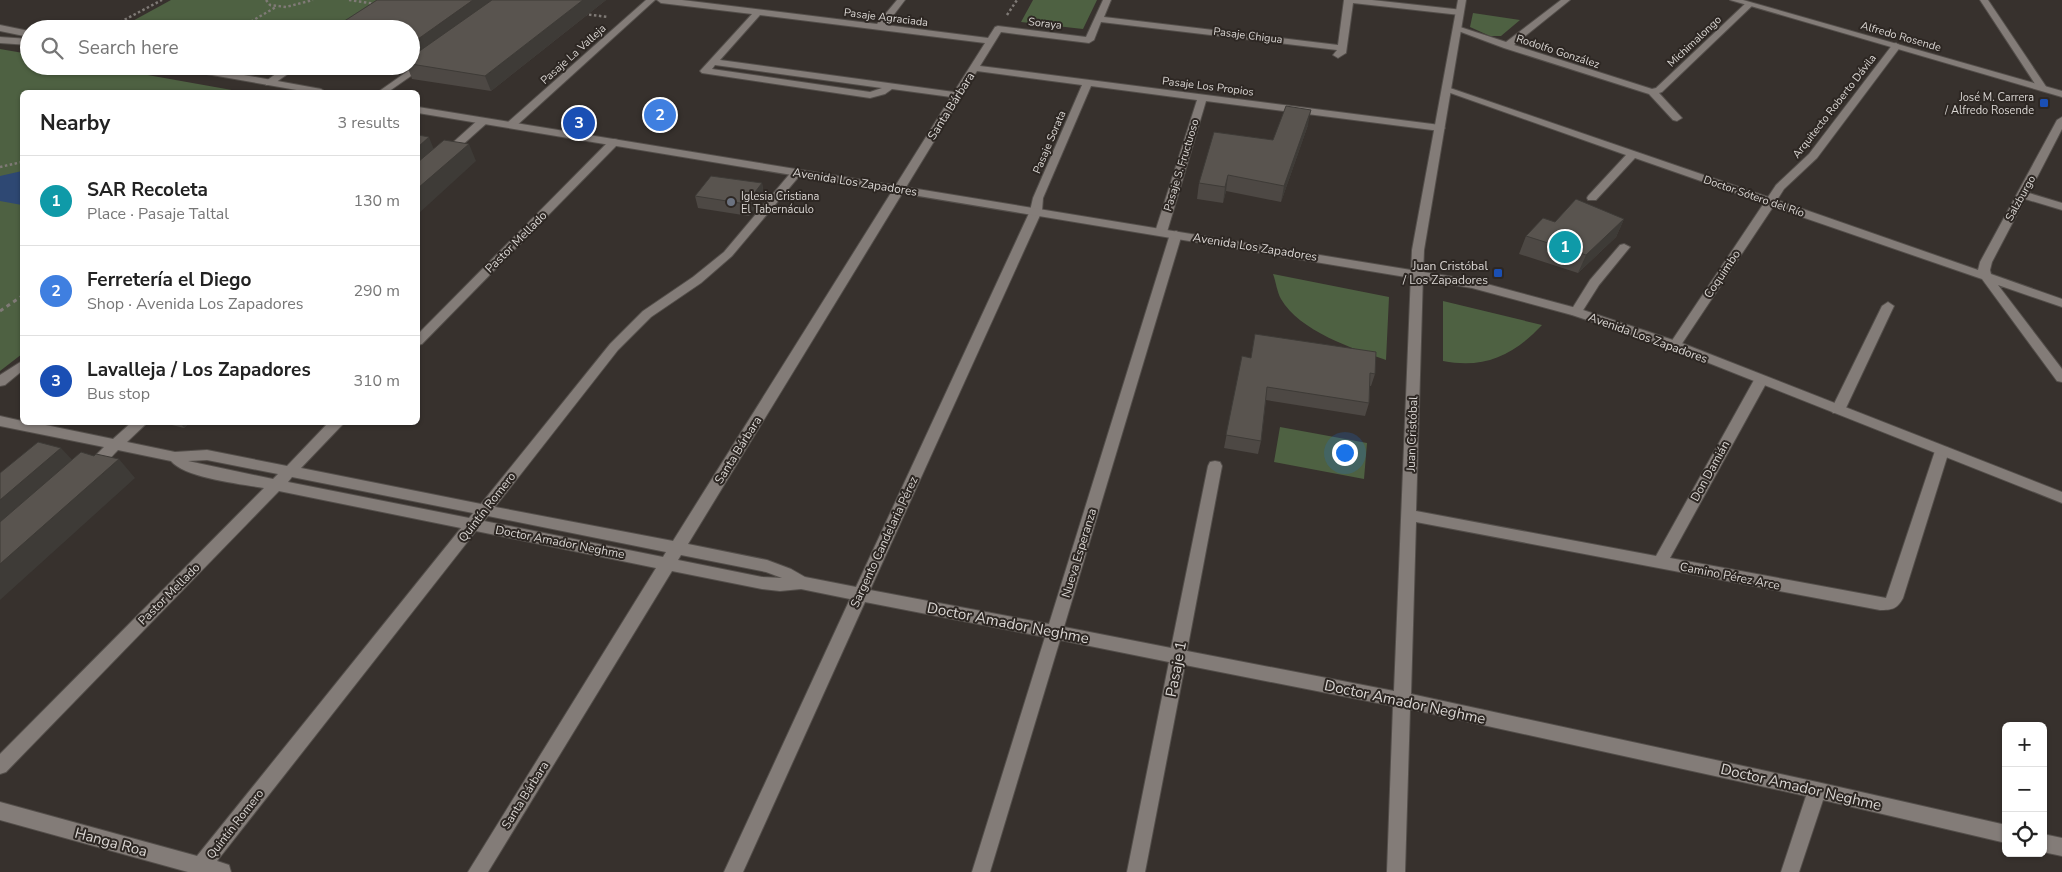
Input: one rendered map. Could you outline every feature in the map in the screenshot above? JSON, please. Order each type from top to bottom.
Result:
[{"type":"street","name":"Pasaje La Valleja","points":[[510,125],[651,0]]},
{"type":"street","name":"Pasaje Agraciada","points":[[661,0],[990,41]]},
{"type":"street","points":[[880,27],[901,0]]},
{"type":"street","points":[[1098,19],[1108,0]]},
{"type":"street","points":[[1348,0],[1460,12]]},
{"type":"street","name":"Pasaje Chigua","points":[[1098,19],[1165,27],[1164,34],[1172,38],[1339,52],[1348,0]]},
{"type":"street","name":"Juan Cristóbal","points":[[1396,872],[1418,250],[1462,0]]},
{"type":"street","points":[[1507,46],[1566,0]]},
{"type":"street","name":"Alfredo Rosende","points":[[1734,0],[2062,94]]},
{"type":"street","points":[[1984,0],[2042,88]]},
{"type":"street","name":"Michimalongo","points":[[1652,92],[1657,91],[1750,4]]},
{"type":"street","points":[[758,12],[712,62],[957,95]]},
{"type":"street","name":"Soraya","points":[[998,28],[1088,40],[1098,19]]},
{"type":"street","points":[[0,28],[20,32]]},
{"type":"street","name":"Santa Bárbara","points":[[478,872],[998,28]]},
{"type":"street","name":"Rodolfo González","points":[[1457,29],[1652,92]]},
{"type":"street","points":[[0,40],[20,41]]},
{"type":"street","name":"Arquitecto Roberto Dávila","points":[[1770,202],[1785,182],[1813,156],[1896,46]]},
{"type":"street","points":[[420,65],[437,53]]},
{"type":"street","name":"Pasaje Los Propios","points":[[974,68],[1440,128]]},
{"type":"street","points":[[226,75],[309,90]]},
{"type":"street","points":[[269,83],[281,75]]},
{"type":"street","points":[[385,90],[406,75]]},
{"type":"street","name":"Pasaje Sorata","points":[[1036,211],[1038,198],[1088,83]]},
{"type":"street","name":"Doctor Sótero del Río","points":[[1447,90],[2062,303]]},
{"type":"street","points":[[1652,92],[1676,118]]},
{"type":"street","name":"Pasaje S. Fructuoso","points":[[1161,232],[1202,98]]},
{"type":"street","name":"Avenida Los Zapadores","points":[[420,110],[1472,284],[1576,312],[1675,345],[2062,498]]},
{"type":"street","name":"Salzburgo","points":[[1986,277],[1984,266],[2062,120]]},
{"type":"street","points":[[420,177],[483,121]]},
{"type":"street","name":"Pastor Mellado","points":[[420,340],[614,142]]},
{"type":"street","points":[[1592,198],[1633,154]]},
{"type":"street","name":"Quintín Romero","points":[[201,866],[629,330],[662,302],[697,280],[728,254],[797,172]]},
{"type":"street","points":[[2022,194],[2062,207]]},
{"type":"street","name":"Coquimbo","points":[[1675,345],[1770,202]]},
{"type":"street","name":"Sargento Candelaria Pérez","points":[[733,872],[1036,211]]},
{"type":"street","name":"Nueva Esperanza","points":[[981,872],[1176,234]]},
{"type":"street","points":[[1576,312],[1594,284],[1624,247]]},
{"type":"street","points":[[1986,277],[2062,378]]},
{"type":"street","points":[[1838,410],[1888,306]]},
{"type":"street","points":[[0,382],[20,367]]},
{"type":"street","name":"Don Damián","points":[[1660,562],[1761,380]]},
{"type":"street","name":"Doctor Amador Neghme","points":[[0,421],[175,457],[207,455],[767,566],[786,573],[801,583]]},
{"type":"street","points":[[82,474],[138,425]]},
{"type":"street","name":"Pastor Mellado","points":[[0,766],[335,425]]},
{"type":"street","name":"Camino Pérez Arce","points":[[1409,515],[1880,604],[1890,604],[1895,598],[1942,451]]},
{"type":"street","name":"Doctor Amador Neghme","points":[[175,457],[181,464],[190,468],[771,585],[801,583],[1402,700],[1817,790],[2002,833]]},
{"type":"street","name":"Pasaje 1","points":[[1136,872],[1215,466]]},
{"type":"street","points":[[1790,872],[1817,790]]},
{"type":"street","name":"Hanga Roa","points":[[0,811],[222,872]]},
{"type":"street","points":[[2047,844],[2062,847]]},
{"type":"path","points":[[125,20],[162,0]]},
{"type":"path","points":[[266,0],[270,5],[277,6],[296,5],[313,0]]},
{"type":"path","points":[[349,0],[378,4]]},
{"type":"path","points":[[253,20],[277,6]]},
{"type":"path","points":[[582,13],[628,20]]},
{"type":"path","points":[[0,167],[20,162]]},
{"type":"path","points":[[0,311],[20,297]]},
{"type":"green space","points":[[171,0],[387,0],[357,20],[134,20]]},
{"type":"green space","points":[[1033,0],[1097,0],[1083,29],[1021,22]]},
{"type":"green space","points":[[1473,13],[1520,20],[1501,36],[1490,36],[1470,27]]},
{"type":"green space","points":[[0,49],[20,52],[20,75],[148,75],[232,90],[20,90],[20,356],[0,371]]},
{"type":"green space","points":[[1273,274],[1389,297],[1386,360],[1343,344],[1300,320],[1281,299]]},
{"type":"green space","points":[[1443,301],[1542,325],[1521,344],[1498,357],[1472,363],[1443,361]]},
{"type":"green space","points":[[1280,427],[1367,443],[1364,479],[1274,462]]},
{"type":"water","points":[[20,171],[20,205],[0,201],[0,176]]},
{"type":"building","points":[[377,0],[473,0],[420,38],[420,20],[346,20]]},
{"type":"building","points":[[492,0],[583,0],[485,76],[420,65],[420,51]]},
{"type":"building","points":[[1286,106],[1311,110],[1284,186],[1228,175],[1225,187],[1199,183],[1214,132],[1273,140]]},
{"type":"building","points":[[420,135],[429,137],[420,145]]},
{"type":"building","points":[[444,140],[469,144],[420,186],[420,160]]},
{"type":"building","points":[[711,176],[762,183],[746,204],[695,196]]},
{"type":"building","points":[[1576,199],[1624,219],[1586,255],[1526,236],[1543,218],[1555,222]]},
{"type":"building","points":[[1255,334],[1376,352],[1375,374],[1370,373],[1369,403],[1267,387],[1261,441],[1226,435],[1242,356],[1251,358]]},
{"type":"building","points":[[38,442],[61,448],[0,500],[0,473]]},
{"type":"building","points":[[81,452],[94,456],[96,454],[119,459],[0,564],[0,522]]},
{"type":"place","name":"José M. Carrera / Alfredo Rosende","points":[[2044,103]]},
{"type":"place","name":"Ferretería el Diego","points":[[660,115]]},
{"type":"place","name":"Lavalleja / Los Zapadores","points":[[579,123]]},
{"type":"place","name":"Iglesia Cristiana El Tabernáculo","points":[[731,202]]},
{"type":"place","name":"SAR Recoleta","points":[[1565,247]]},
{"type":"place","name":"Juan Cristóbal / Los Zapadores","points":[[1498,273]]}]
